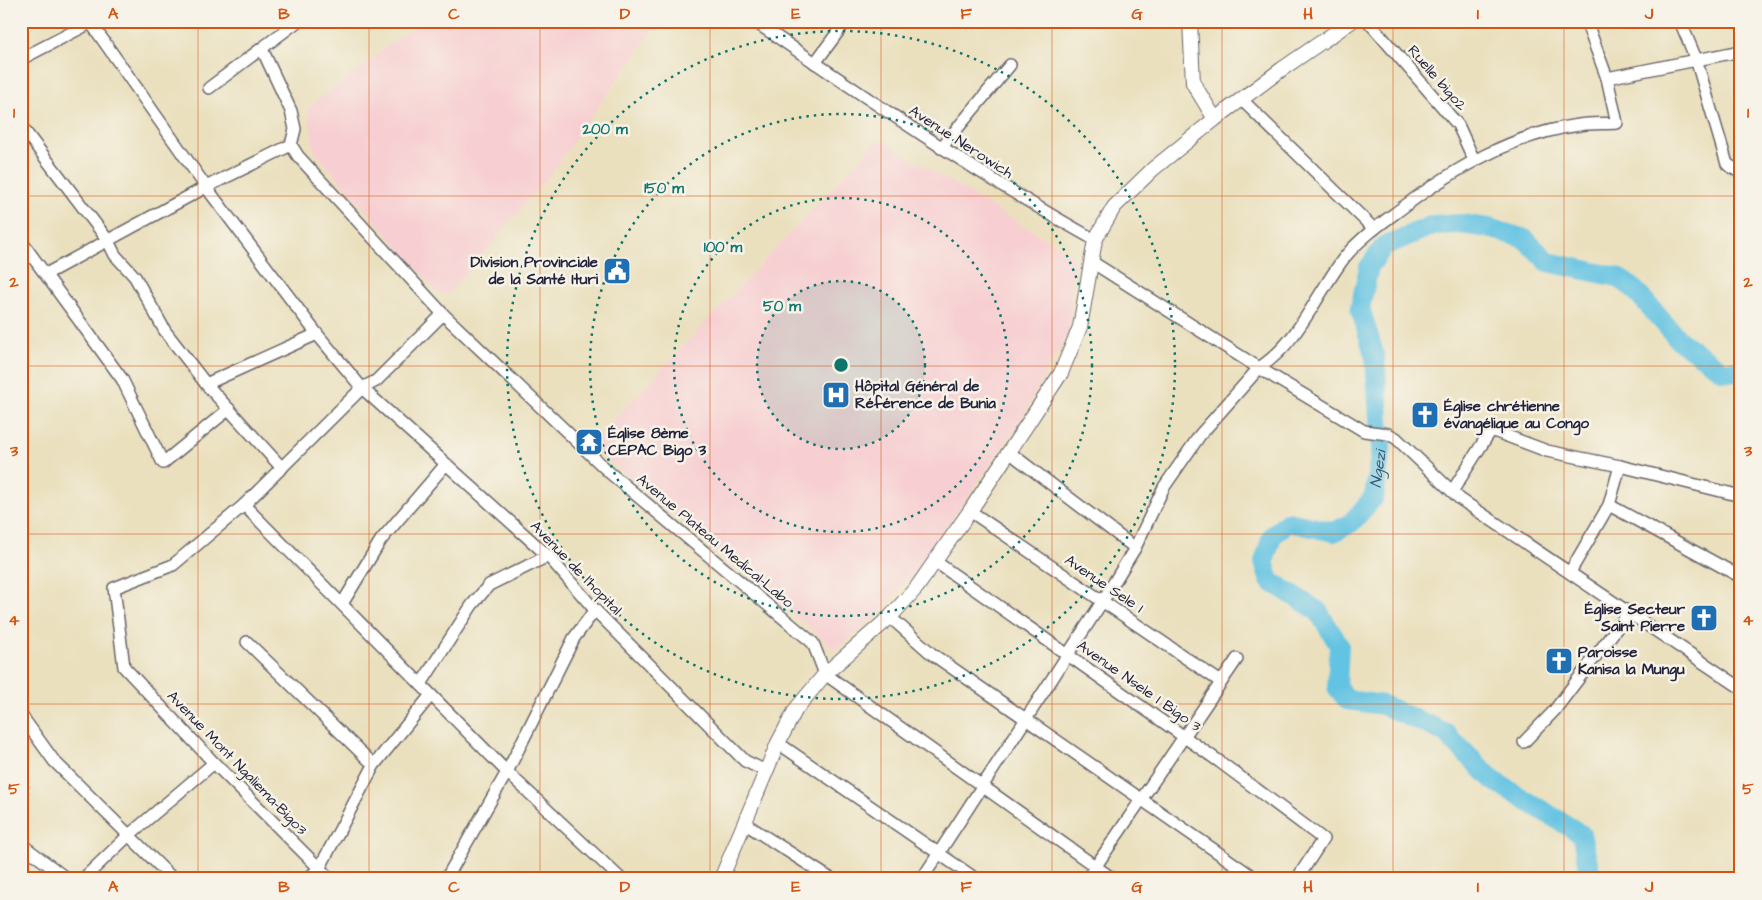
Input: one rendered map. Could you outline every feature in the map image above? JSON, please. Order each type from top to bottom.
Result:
[{"type":"street","points":[[209,88],[298,21]]},
{"type":"street","name":"Avenue Nerowich","points":[[754,21],[941,148],[1017,196],[1095,240]]},
{"type":"street","points":[[815,63],[846,21]]},
{"type":"street","points":[[1190,21],[1193,83],[1215,119]]},
{"type":"street","points":[[721,879],[778,743],[796,709],[825,674],[890,617],[936,562],[1061,373],[1080,328],[1095,240],[1114,207],[1153,169],[1215,119],[1352,21]]},
{"type":"street","name":"Ruelle bigo2","points":[[1368,21],[1458,125],[1474,160]]},
{"type":"street","points":[[922,879],[1102,602],[1135,548],[1164,486],[1200,435],[1259,368],[1271,361],[1302,324],[1345,258],[1374,229],[1436,183],[1474,160],[1530,137],[1578,125],[1617,123],[1607,78],[1586,21]]},
{"type":"street","points":[[1680,21],[1696,59],[1727,164],[1741,173]]},
{"type":"street","points":[[21,59],[93,22]]},
{"type":"street","name":"Avenue de l'hopital","points":[[93,22],[206,187],[317,334],[362,388],[548,556],[595,610],[744,761],[766,771]]},
{"type":"street","points":[[46,274],[107,239],[291,145],[294,129],[291,112],[262,49]]},
{"type":"street","points":[[1607,78],[1741,51]]},
{"type":"street","points":[[941,148],[1010,65]]},
{"type":"street","points":[[1242,99],[1374,229]]},
{"type":"street","points":[[21,126],[107,239],[115,255],[135,277],[165,331],[206,384],[282,468]]},
{"type":"street","name":"Avenue Plateau Medical-Labo","points":[[291,145],[298,156],[443,314],[610,473],[813,643],[825,674]]},
{"type":"street","points":[[21,241],[122,380],[163,462],[229,409]]},
{"type":"street","points":[[1092,262],[1259,368],[1364,431],[1388,434],[1396,438],[1460,499],[1741,688]]},
{"type":"street","points":[[443,314],[376,381],[362,388],[244,505],[507,772],[622,879]]},
{"type":"street","points":[[206,384],[317,334]]},
{"type":"street","points":[[1452,490],[1491,430],[1547,451],[1620,466],[1741,496]]},
{"type":"street","points":[[1009,452],[1135,548]]},
{"type":"street","points":[[342,604],[380,540],[446,464]]},
{"type":"street","points":[[1570,572],[1609,505],[1620,466]]},
{"type":"street","name":"Avenue Mont Ngaliema-Bigo3","points":[[244,505],[173,565],[114,588],[124,667],[214,763],[330,879]]},
{"type":"street","points":[[1609,505],[1741,577]]},
{"type":"street","name":"Avenue Sele I","points":[[970,511],[1221,682]]},
{"type":"street","points":[[421,684],[472,605],[489,585],[548,556]]},
{"type":"street","name":"Avenue Nsele I Bigo 3","points":[[936,562],[1183,736],[1323,839],[1297,879]]},
{"type":"street","points":[[446,879],[507,772],[574,638],[595,610]]},
{"type":"street","points":[[1524,742],[1554,711],[1629,612]]},
{"type":"street","points":[[890,617],[932,654],[1142,798],[1256,879]]},
{"type":"street","points":[[248,642],[374,765]]},
{"type":"street","points":[[1087,879],[1237,659]]},
{"type":"street","points":[[825,674],[1113,879]]},
{"type":"street","points":[[307,879],[319,869],[374,765],[431,695]]},
{"type":"street","points":[[21,715],[54,761],[173,879]]},
{"type":"street","points":[[778,743],[976,879]]},
{"type":"street","points":[[83,879],[129,834],[214,763]]},
{"type":"street","points":[[744,823],[831,879]]},
{"type":"street","points":[[21,844],[67,879]]},
{"type":"shaded area","points":[[420,21],[659,21],[549,176],[448,294],[438,293],[314,151],[308,108]]},
{"type":"shaded area","name":"Hôpital Général de Référence de Bunia","points":[[879,139],[1074,256],[1070,329],[1018,425],[928,554],[883,610],[836,650],[590,445]]},
{"type":"waterway","name":"Ngezi","points":[[1592,879],[1581,834],[1494,781],[1444,732],[1383,705],[1347,700],[1337,687],[1339,645],[1318,611],[1270,581],[1264,562],[1272,536],[1288,522],[1334,532],[1351,523],[1374,497],[1381,449],[1375,357],[1360,308],[1369,267],[1384,246],[1433,225],[1460,224],[1489,228],[1525,239],[1548,262],[1617,277],[1633,288],[1680,341],[1723,371],[1741,372]]},
{"type":"place","name":"Division Provinciale de la Santé Ituri","points":[[617,271]]},
{"type":"place","name":"Hôpital Général de Référence de Bunia","points":[[836,395]]},
{"type":"place","name":"Église chrétienne évangélique au Congo","points":[[1425,415]]},
{"type":"place","name":"Église 8ème CEPAC Bigo 3","points":[[589,442]]},
{"type":"place","name":"Église Secteur Saint Pierre","points":[[1704,618]]},
{"type":"place","name":"Paroisse Kanisa la Mungu","points":[[1559,661]]}]
